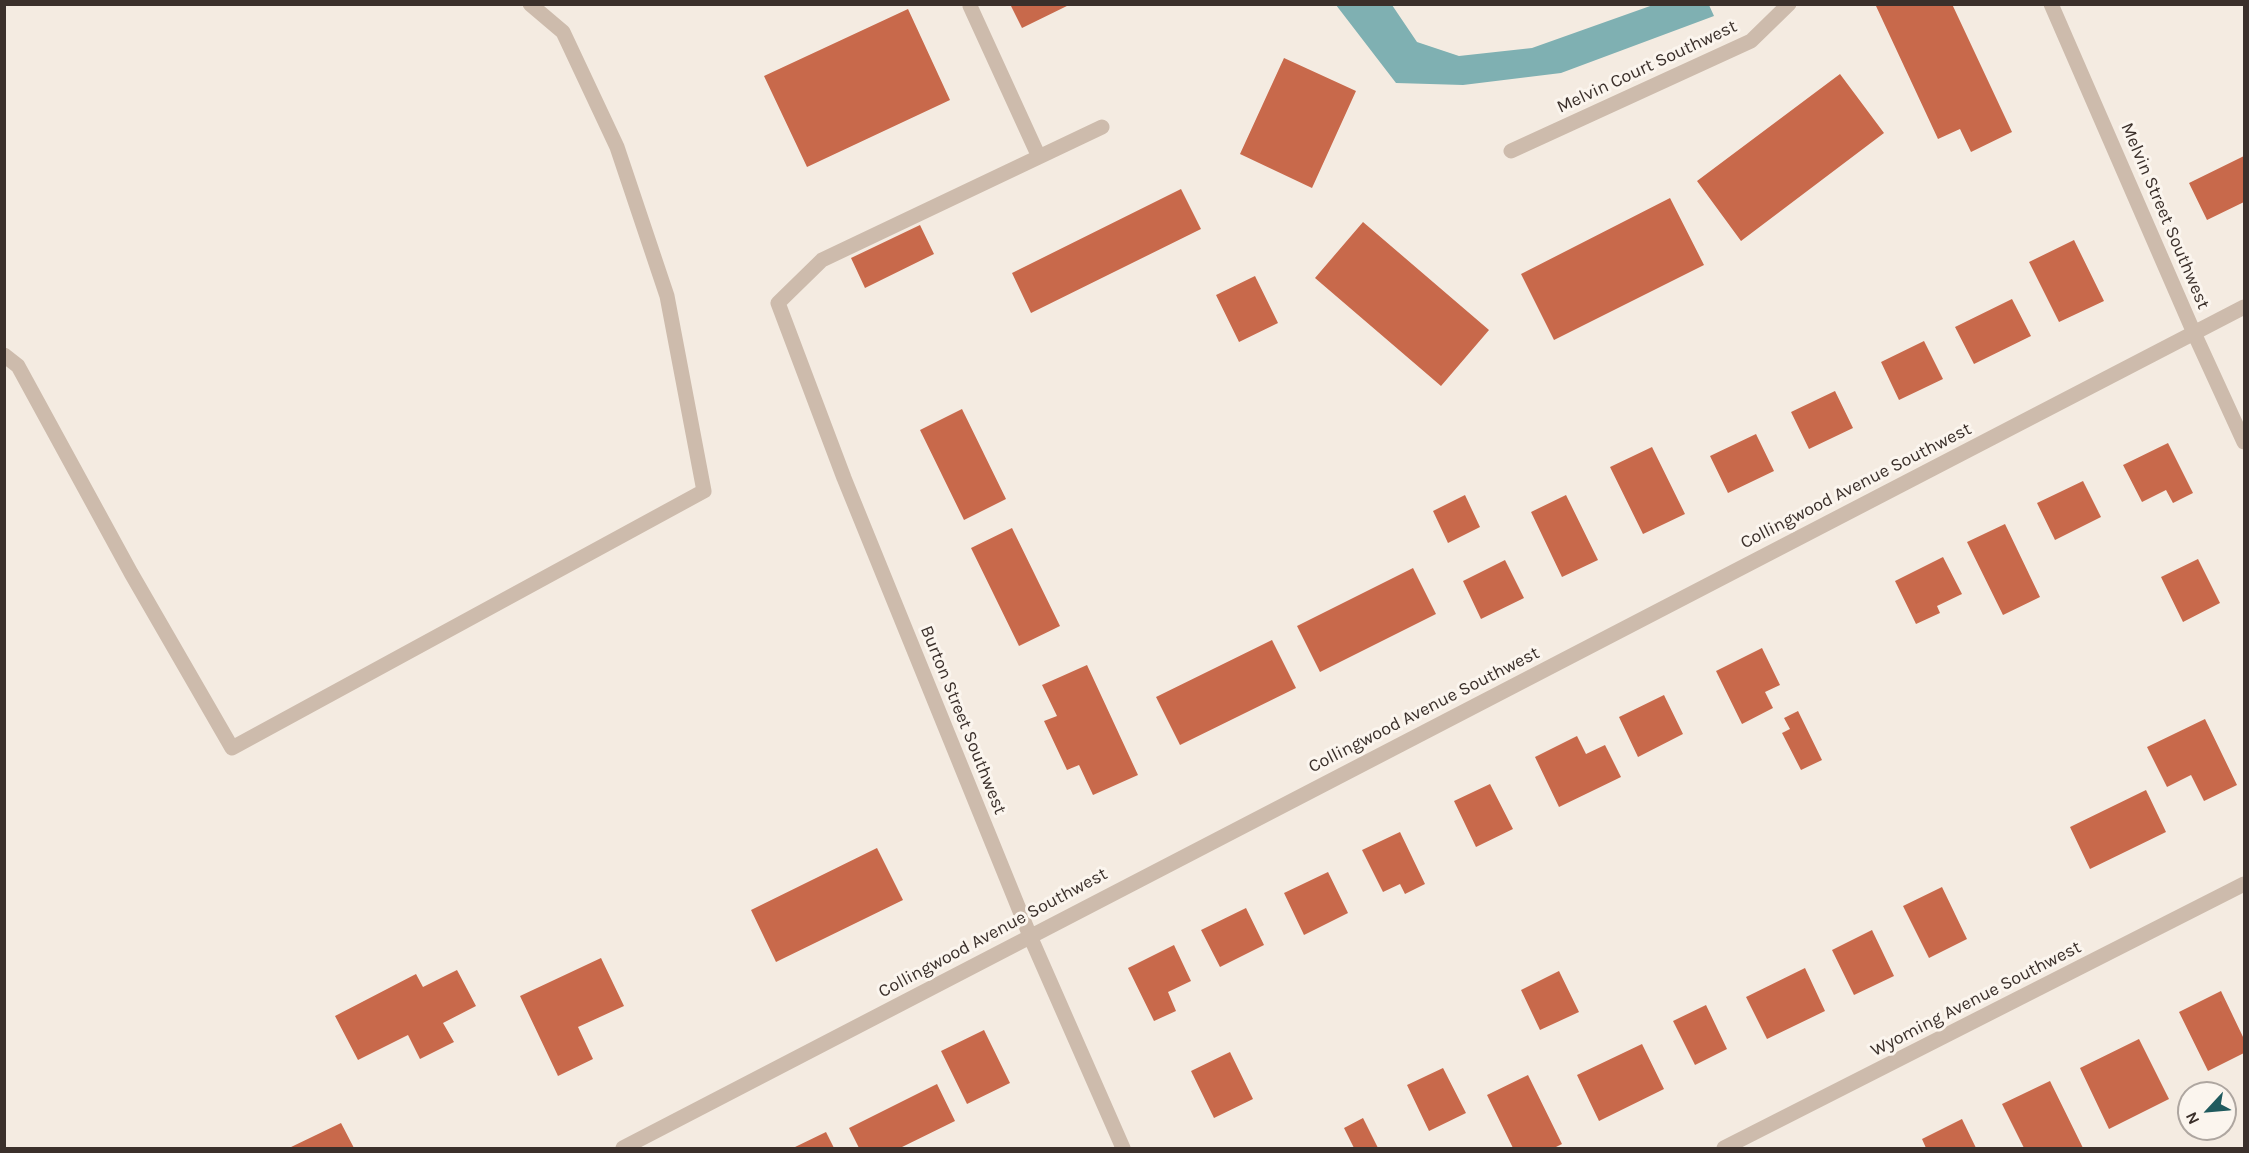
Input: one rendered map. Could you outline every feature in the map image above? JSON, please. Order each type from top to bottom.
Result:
[{"type":"street","points":[[4,355],[18,366],[131,573],[232,748],[704,491],[667,296],[617,147],[563,32],[530,4]]},
{"type":"street","name":"Melvin Court Southwest","points":[[1511,151],[1751,41],[1789,4]]},
{"type":"street","name":"Melvin Street Southwest","points":[[2051,4],[2194,333],[2244,442]]},
{"type":"street","points":[[970,6],[1039,157],[1102,127]]},
{"type":"street","name":"Burton Street Southwest","points":[[1039,157],[822,260],[778,303],[844,478],[1030,936],[1123,1149]]},
{"type":"street","name":"Collingwood Avenue Southwest","points":[[623,1149],[2244,307]]},
{"type":"street","name":"Wyoming Avenue Southwest","points":[[1724,1149],[2244,884]]},
{"type":"water","points":[[1336,5],[1392,5],[1417,42],[1459,56],[1532,48],[1653,5],[1709,5],[1714,16],[1561,73],[1463,85],[1396,83]]},
{"type":"building","points":[[1010,4],[1071,4],[1022,28]]},
{"type":"building","points":[[1880,4],[1952,4],[2012,132],[1971,152],[1960,129],[1938,139],[1876,6]]},
{"type":"building","points":[[908,9],[950,100],[807,167],[764,76]]},
{"type":"building","points":[[1284,58],[1356,91],[1312,188],[1240,154]]},
{"type":"building","points":[[1840,74],[1884,133],[1741,241],[1697,181]]},
{"type":"building","points":[[2244,156],[2244,202],[2207,220],[2189,183]]},
{"type":"building","points":[[1181,189],[1201,229],[1031,313],[1012,273]]},
{"type":"building","points":[[1670,198],[1704,265],[1554,340],[1521,274]]},
{"type":"building","points":[[1363,222],[1489,330],[1441,386],[1315,278]]},
{"type":"building","points":[[920,225],[934,254],[865,288],[851,258]]},
{"type":"building","points":[[2074,240],[2104,301],[2059,322],[2029,262]]},
{"type":"building","points":[[1255,276],[1278,323],[1239,342],[1216,295]]},
{"type":"building","points":[[2012,299],[2031,336],[1974,364],[1955,327]]},
{"type":"building","points":[[1924,341],[1943,379],[1899,400],[1881,362]]},
{"type":"building","points":[[1835,391],[1853,428],[1809,449],[1791,412]]},
{"type":"building","points":[[962,409],[1006,499],[964,520],[920,430]]},
{"type":"building","points":[[1756,434],[1774,471],[1728,493],[1710,456]]},
{"type":"building","points":[[2168,443],[2193,493],[2173,503],[2166,490],[2142,502],[2123,465]]},
{"type":"building","points":[[1652,447],[1685,514],[1643,534],[1610,467]]},
{"type":"building","points":[[2083,481],[2101,517],[2055,540],[2037,503]]},
{"type":"building","points":[[1465,495],[1480,527],[1448,543],[1433,511]]},
{"type":"building","points":[[1566,495],[1598,560],[1562,577],[1531,512]]},
{"type":"building","points":[[2005,524],[2040,597],[2003,615],[1967,542]]},
{"type":"building","points":[[1012,528],[1060,626],[1019,646],[971,548]]},
{"type":"building","points":[[1943,557],[1962,594],[1937,606],[1940,613],[1916,624],[1895,581]]},
{"type":"building","points":[[2198,559],[2220,603],[2183,622],[2161,577]]},
{"type":"building","points":[[1505,560],[1524,598],[1481,619],[1463,581]]},
{"type":"building","points":[[1413,568],[1436,614],[1320,672],[1297,626]]},
{"type":"building","points":[[1272,640],[1296,688],[1180,745],[1156,697]]},
{"type":"building","points":[[1762,648],[1780,685],[1765,692],[1773,708],[1742,724],[1716,671]]},
{"type":"building","points":[[1087,665],[1138,775],[1093,795],[1079,765],[1067,770],[1044,721],[1057,716],[1042,685]]},
{"type":"building","points":[[1664,695],[1683,734],[1638,757],[1619,717]]},
{"type":"building","points":[[1798,711],[1822,760],[1801,770],[1782,733],[1790,729],[1784,718]]},
{"type":"building","points":[[2205,719],[2237,785],[2204,801],[2191,775],[2167,787],[2147,747]]},
{"type":"building","points":[[1577,736],[1586,754],[1605,745],[1621,777],[1559,807],[1535,757]]},
{"type":"building","points":[[1490,784],[1513,829],[1476,847],[1454,801]]},
{"type":"building","points":[[2146,790],[2166,832],[2090,869],[2070,827]]},
{"type":"building","points":[[1400,832],[1425,884],[1405,894],[1400,884],[1383,892],[1362,850]]},
{"type":"building","points":[[877,848],[903,900],[776,962],[751,910]]},
{"type":"building","points":[[1328,872],[1348,913],[1304,935],[1284,893]]},
{"type":"building","points":[[1942,887],[1967,939],[1929,958],[1903,906]]},
{"type":"building","points":[[1246,908],[1264,945],[1220,967],[1201,930]]},
{"type":"building","points":[[1872,930],[1894,976],[1854,995],[1832,950]]},
{"type":"building","points":[[1174,945],[1191,981],[1168,992],[1176,1011],[1154,1021],[1128,968]]},
{"type":"building","points":[[601,958],[624,1006],[578,1027],[593,1059],[558,1076],[520,996]]},
{"type":"building","points":[[1805,968],[1825,1011],[1767,1039],[1746,997]]},
{"type":"building","points":[[457,970],[476,1006],[443,1023],[454,1042],[420,1059],[408,1035],[358,1060],[335,1016],[416,974],[423,987]]},
{"type":"building","points":[[1559,971],[1579,1012],[1540,1030],[1521,990]]},
{"type":"building","points":[[2221,991],[2244,1039],[2244,1053],[2208,1071],[2179,1012]]},
{"type":"building","points":[[1706,1005],[1727,1049],[1695,1065],[1673,1021]]},
{"type":"building","points":[[984,1030],[1010,1083],[967,1104],[941,1051]]},
{"type":"building","points":[[2139,1039],[2169,1099],[2109,1129],[2080,1068]]},
{"type":"building","points":[[1642,1044],[1664,1089],[1599,1121],[1577,1075]]},
{"type":"building","points":[[1230,1052],[1253,1099],[1214,1118],[1191,1071]]},
{"type":"building","points":[[1443,1068],[1466,1113],[1429,1131],[1407,1085]]},
{"type":"building","points":[[1528,1075],[1562,1144],[1554,1148],[1513,1148],[1487,1095]]},
{"type":"building","points":[[2050,1081],[2083,1148],[2024,1148],[2002,1104]]},
{"type":"building","points":[[937,1084],[955,1121],[900,1148],[859,1148],[849,1128]]},
{"type":"building","points":[[1363,1118],[1378,1148],[1354,1148],[1344,1128]]},
{"type":"building","points":[[1962,1119],[1976,1148],[1926,1148],[1922,1139]]},
{"type":"building","points":[[341,1123],[354,1148],[289,1148]]},
{"type":"building","points":[[826,1132],[834,1148],[793,1148]]}]
